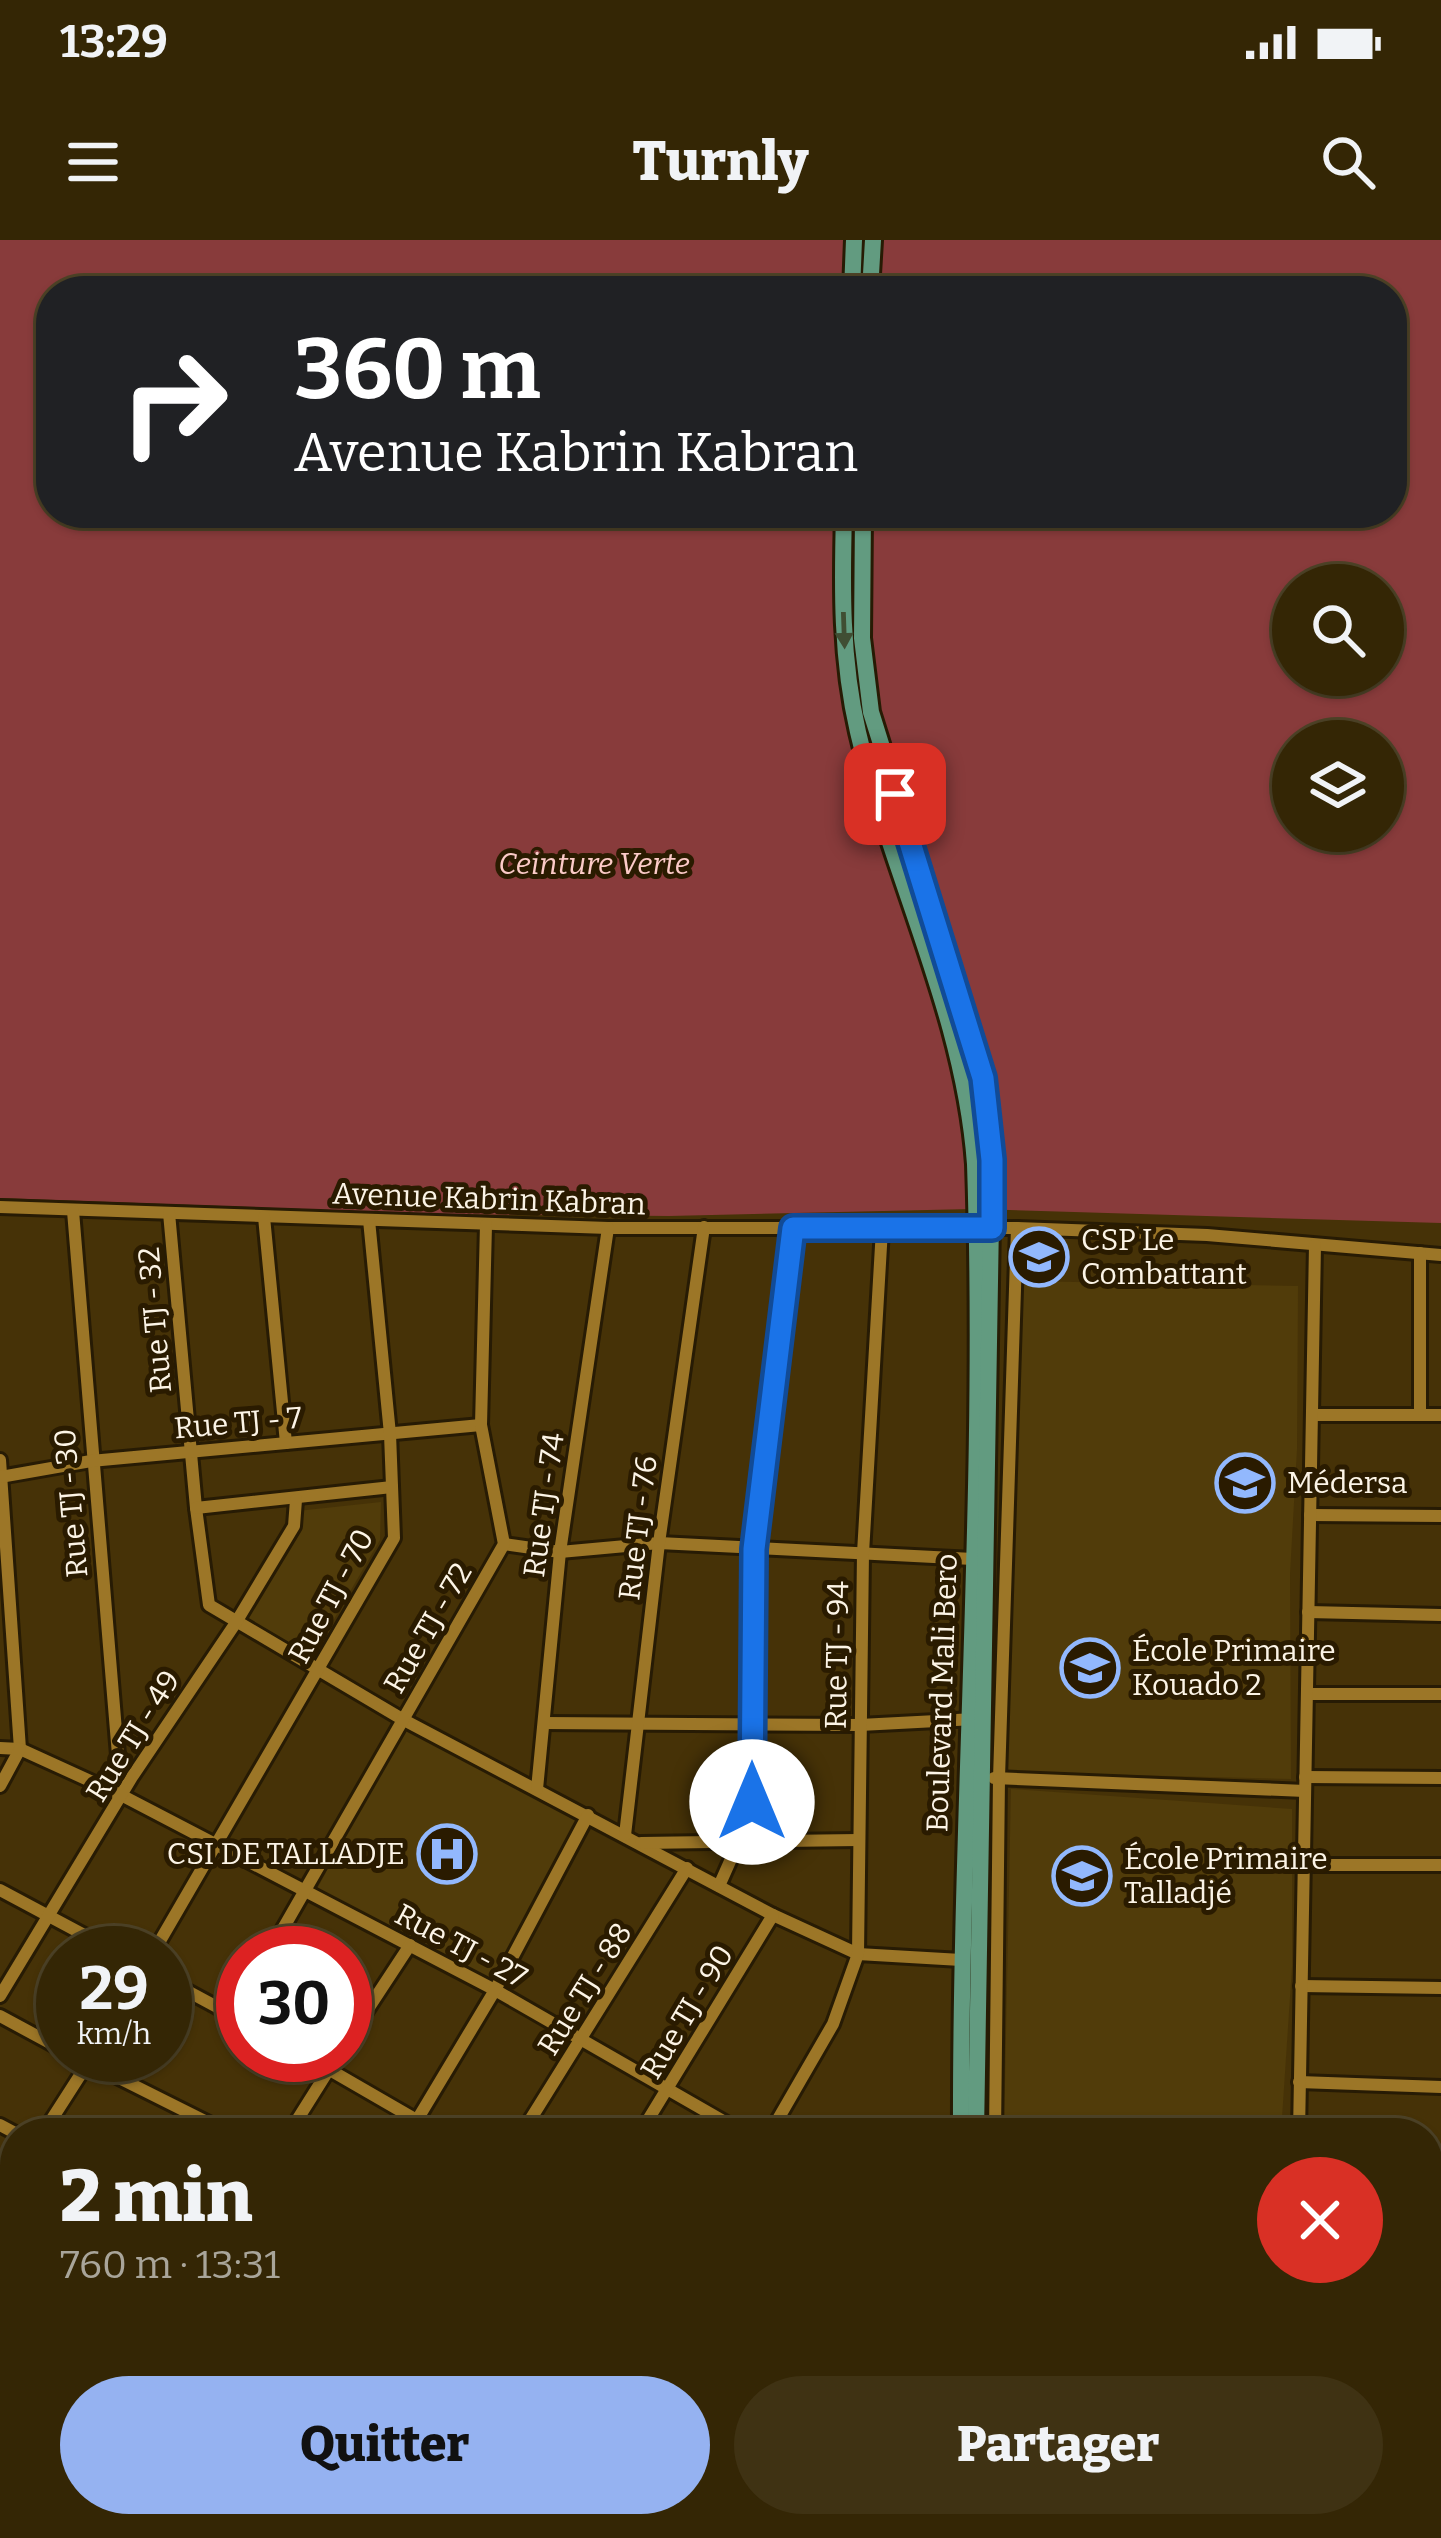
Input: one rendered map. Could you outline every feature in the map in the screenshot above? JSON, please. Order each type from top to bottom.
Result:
[{"type":"main road","points":[[853,276],[854,240]]},
{"type":"main road","points":[[871,276],[873,240]]},
{"type":"main road","points":[[844,528],[843,642],[858,731],[952,1030],[971,1108],[984,1203],[985,1256]]},
{"type":"main road","points":[[863,528],[861,619],[871,712],[983,1078],[992,1160],[984,1203]]},
{"type":"main road","name":"Boulevard Mali Bero","points":[[961,2118],[961,1960],[977,1719],[992,1294],[985,1256]]},
{"type":"main road","name":"Boulevard Mali Bero","points":[[977,2118],[992,1777],[977,1719],[974,1559],[985,1256]]},
{"type":"street","name":"Avenue Kabrin Kabran","points":[[0,1208],[608,1228],[1017,1228],[1207,1235],[1441,1255]]},
{"type":"street","name":"Rue TJ - 30","points":[[73,1211],[119,1767],[115,1792]]},
{"type":"street","name":"Rue TJ - 32","points":[[169,1214],[206,1600],[235,1624]]},
{"type":"street","points":[[264,1217],[286,1443]]},
{"type":"street","name":"Rue TJ - 70","points":[[169,1926],[394,1538],[390,1434],[369,1220]]},
{"type":"street","name":"Rue TJ - 72","points":[[285,1926],[504,1544],[481,1425],[486,1225]]},
{"type":"street","name":"Rue TJ - 76","points":[[625,1835],[659,1543],[704,1227]]},
{"type":"street","name":"Rue TJ - 74","points":[[537,1789],[560,1552],[608,1228]]},
{"type":"street","points":[[719,1886],[746,1841],[754,1549],[793,1228]]},
{"type":"street","points":[[994,2118],[992,1777],[1017,1228]]},
{"type":"street","name":"Rue TJ - 94","points":[[779,2118],[833,2024],[858,1954],[862,1553],[882,1229]]},
{"type":"street","points":[[1299,2118],[1315,1244]]},
{"type":"street","points":[[1420,1253],[1420,1415]]},
{"type":"street","points":[[992,1294],[1015,1294]]},
{"type":"street","points":[[1312,1415],[1441,1415]]},
{"type":"street","name":"Rue TJ - 7","points":[[1,1476],[191,1450],[481,1425]]},
{"type":"street","points":[[0,1460],[20,1749],[0,1786]]},
{"type":"street","points":[[196,1508],[392,1487]]},
{"type":"street","name":"Rue TJ - 49","points":[[0,1996],[115,1792],[235,1624],[294,1526],[296,1500]]},
{"type":"street","points":[[1310,1515],[1441,1516]]},
{"type":"street","points":[[504,1544],[560,1552],[659,1543],[974,1559]]},
{"type":"street","points":[[1308,1612],[1441,1615]]},
{"type":"street","points":[[235,1624],[402,1719],[773,1916],[858,1954],[961,1960]]},
{"type":"street","points":[[1307,1694],[1441,1694]]},
{"type":"street","points":[[544,1723],[860,1725],[977,1719]]},
{"type":"street","points":[[0,1748],[20,1749]]},
{"type":"street","name":"Rue TJ - 27","points":[[20,1749],[115,1792],[410,1945],[718,2118]]},
{"type":"street","points":[[992,1777],[1305,1784],[1441,1778]]},
{"type":"street","points":[[418,2118],[495,1990],[588,1815]]},
{"type":"street","points":[[639,1843],[860,1840]]},
{"type":"street","points":[[1304,1865],[1441,1865]]},
{"type":"street","name":"Rue TJ - 88","points":[[532,2118],[687,1868]]},
{"type":"street","points":[[0,1890],[69,1926]]},
{"type":"street","name":"Rue TJ - 90","points":[[650,2118],[773,1916]]},
{"type":"street","points":[[372,2003],[410,1945]]},
{"type":"street","points":[[1301,1986],[1441,1988]]},
{"type":"street","points":[[0,2015],[36,2035]]},
{"type":"street","points":[[53,2118],[76,2082]]},
{"type":"street","points":[[134,2082],[202,2118]]},
{"type":"street","points":[[298,2118],[320,2082]]},
{"type":"street","points":[[353,2082],[414,2118]]},
{"type":"street","points":[[1300,2082],[1441,2086]]},
{"type":"shaded area","points":[[1020,1281],[1298,1286],[1290,1574],[1291,1779],[1007,1772]]},
{"type":"shaded area","points":[[381,1502],[380,1540],[308,1664],[232,1621],[297,1511]]},
{"type":"shaded area","name":"CSI DE TALLADJE","points":[[403,1727],[578,1820],[492,1982],[317,1889]]},
{"type":"shaded area","points":[[1011,1789],[1292,1809],[1292,1967],[1282,2118],[1004,2118]]},
{"type":"green space","name":"Ceinture Verte","points":[[0,240],[1441,240],[1441,1223],[972,1209],[669,1216],[437,1214],[0,1198]]},
{"type":"place","name":"CSP Le Combattant","points":[[1039,1257]]},
{"type":"place","name":"Médersa","points":[[1245,1483]]},
{"type":"place","name":"École Primaire Kouado 2","points":[[1090,1668]]},
{"type":"place","name":"CSI DE TALLADJE","points":[[447,1854]]},
{"type":"place","name":"École Primaire Talladjé","points":[[1082,1876]]},
{"type":"route","points":[[752,1802],[754,1549],[793,1228],[992,1228],[992,1160],[983,1078],[895,794]]}]
